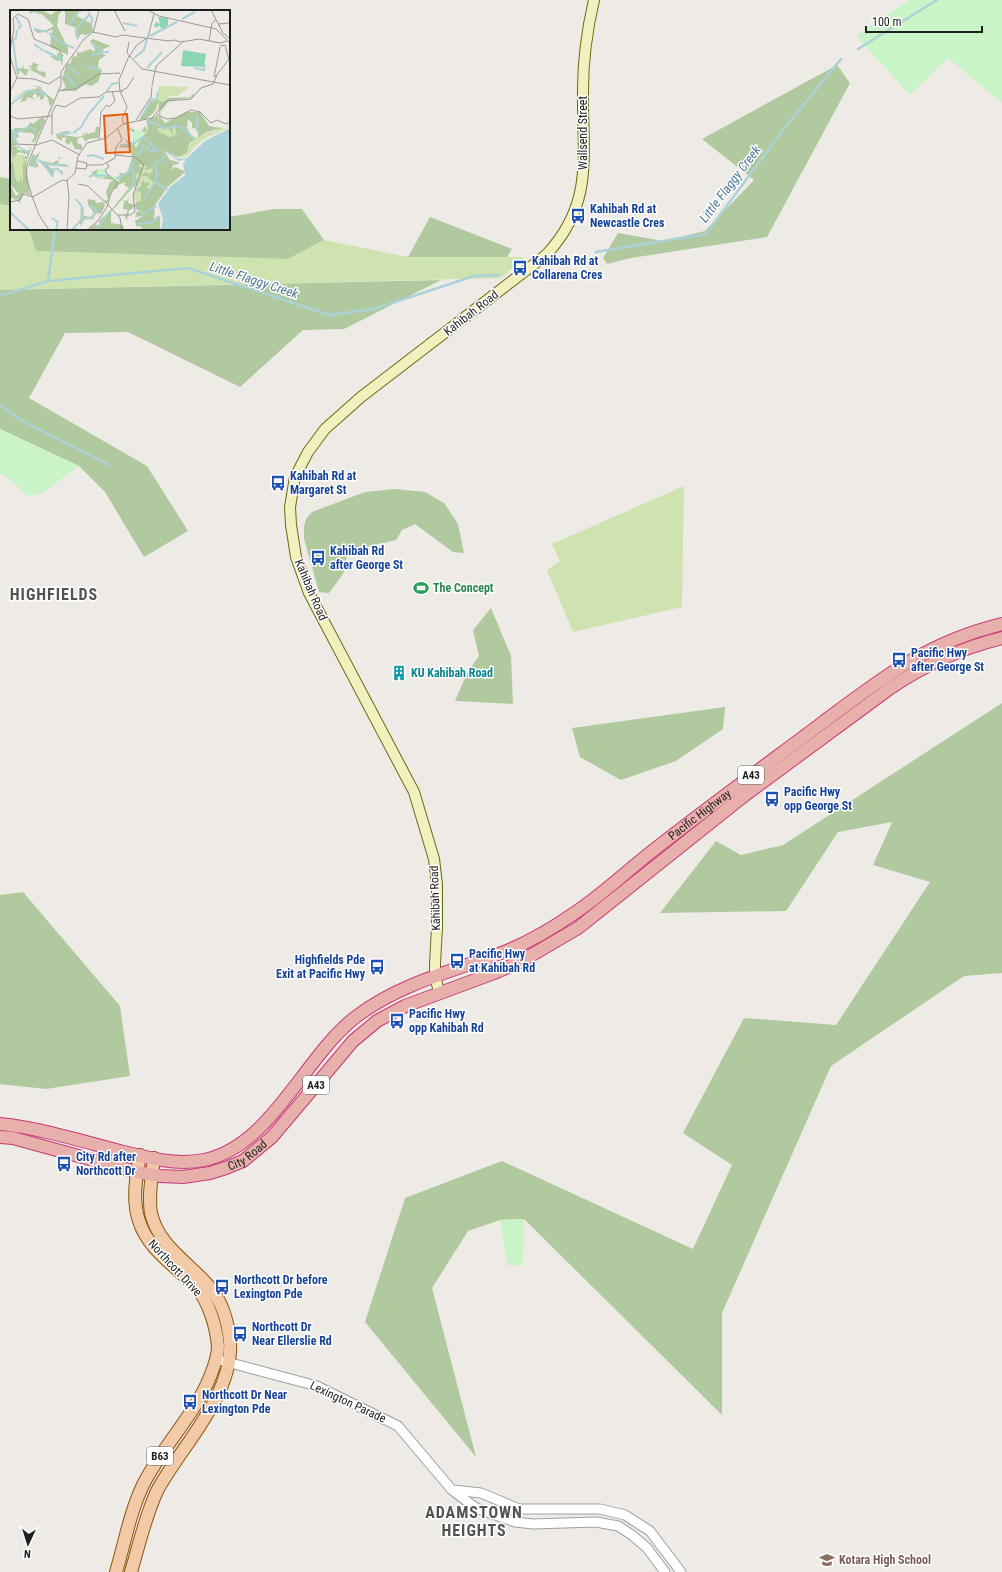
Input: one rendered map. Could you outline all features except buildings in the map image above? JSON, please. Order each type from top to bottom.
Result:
[{"type":"highway","name":"Pacific Highway","points":[[435,976],[513,948],[538,936],[578,911],[655,849],[749,777],[898,668],[924,652],[952,639],[983,628],[1002,624]]},
{"type":"highway","name":"Pacific Highway","points":[[439,992],[494,973],[520,962],[578,928],[745,795],[889,689],[928,665],[945,657],[966,648],[1002,638]]},
{"type":"highway","name":"City Road","points":[[0,1124],[41,1131],[154,1158],[181,1162],[204,1160],[233,1150],[255,1133],[337,1034],[348,1023],[378,1002],[435,976]]},
{"type":"highway","name":"City Road","points":[[0,1137],[13,1138],[152,1175],[174,1177],[210,1173],[226,1168],[243,1161],[272,1137],[353,1041],[377,1021],[405,1006],[439,992]]},
{"type":"main road","name":"Wallsend Street","points":[[546,256],[561,238],[575,211],[581,194],[584,163],[583,90],[585,43],[594,0]]},
{"type":"main road","name":"Kahibah Road","points":[[439,992],[435,976],[437,884],[434,858],[414,792],[310,593],[296,557],[290,507],[295,477],[308,452],[325,429],[361,397],[546,256]]},
{"type":"main road","name":"Northcott Drive","points":[[116,1572],[133,1510],[144,1483],[159,1457],[202,1396],[216,1359],[218,1347],[215,1329],[208,1307],[197,1288],[156,1249],[147,1238],[139,1221],[134,1200],[140,1155]]},
{"type":"main road","name":"Northcott Drive","points":[[131,1572],[145,1523],[157,1492],[200,1426],[218,1394],[225,1378],[229,1362],[230,1342],[228,1329],[221,1306],[213,1291],[172,1251],[162,1238],[151,1213],[150,1199],[154,1158]]},
{"type":"street","name":"Lexington Parade","points":[[216,1359],[317,1386],[398,1426],[452,1490],[476,1508],[515,1522],[533,1524],[596,1522],[618,1526],[632,1535],[647,1548],[665,1572]]},
{"type":"street","points":[[452,1490],[482,1493],[519,1509],[600,1509],[625,1515],[650,1532],[681,1572]]},
{"type":"green space","points":[[909,0],[1002,0],[1002,103],[948,58],[910,95],[856,36]]},
{"type":"green space","points":[[837,65],[850,83],[767,237],[631,258],[607,264],[603,258],[618,233],[663,241],[705,231],[754,180],[702,139]]},
{"type":"green space","points":[[0,177],[10,179],[10,206],[0,204]]},
{"type":"green space","points":[[0,204],[10,206],[10,230],[29,230],[37,251],[288,259],[324,240],[408,257],[525,257],[501,278],[0,290]]},
{"type":"green space","points":[[274,209],[302,209],[324,240],[288,259],[36,251],[29,230],[230,230],[230,217]]},
{"type":"green space","points":[[430,217],[512,249],[507,257],[408,257]]},
{"type":"green space","points":[[441,280],[344,329],[303,330],[240,387],[128,332],[65,333],[29,398],[147,466],[188,531],[144,557],[105,492],[79,466],[0,429],[0,290]]},
{"type":"green space","points":[[0,429],[79,466],[42,493],[27,496],[11,480],[0,474]]},
{"type":"green space","points":[[684,486],[682,607],[573,632],[547,570],[560,561],[552,544]]},
{"type":"green space","points":[[395,489],[425,492],[444,503],[458,524],[464,553],[453,552],[415,524],[402,530],[396,540],[348,551],[343,574],[329,593],[319,592],[304,539],[306,519],[312,512],[365,492]]},
{"type":"green space","points":[[491,608],[511,656],[513,704],[455,701],[467,673],[479,656],[473,630]]},
{"type":"green space","points":[[1002,703],[1002,973],[964,976],[831,1066],[722,1313],[722,1415],[524,1219],[500,1220],[468,1231],[432,1288],[476,1457],[365,1322],[405,1198],[502,1161],[693,1249],[732,1165],[683,1133],[744,1018],[836,1025],[930,882],[873,865],[892,822],[838,832],[786,911],[660,913],[716,841],[741,855],[783,845]]},
{"type":"green space","points":[[725,707],[723,729],[676,761],[621,780],[580,757],[572,728]]},
{"type":"green space","points":[[23,892],[120,1006],[130,1076],[46,1089],[0,1084],[0,895]]},
{"type":"green space","points":[[524,1219],[523,1265],[507,1266],[500,1220]]},
{"type":"waterway","points":[[858,49],[937,0]]},
{"type":"waterway","name":"Little Flaggy Creek","points":[[596,252],[706,234],[783,130],[841,59]]},
{"type":"waterway","points":[[48,281],[55,230]]},
{"type":"waterway","name":"Little Flaggy Creek","points":[[0,296],[48,281],[188,268],[329,315],[374,309],[474,276],[499,275]]},
{"type":"waterway","points":[[0,405],[19,419],[110,465]]},
{"type":"place","name":"Kahibah Rd at Newcastle Cres","points":[[578,216]]},
{"type":"place","name":"Kahibah Rd at Collarena Cres","points":[[520,268]]},
{"type":"place","name":"Kahibah Rd at Margaret St","points":[[278,483]]},
{"type":"place","name":"Kahibah Rd after George St","points":[[318,558]]},
{"type":"place","name":"The Concept","points":[[421,588]]},
{"type":"place","name":"Pacific Hwy after George St","points":[[899,660]]},
{"type":"place","name":"KU Kahibah Road","points":[[399,673]]},
{"type":"place","name":"Pacific Hwy opp George St","points":[[772,799]]},
{"type":"place","name":"Pacific Hwy at Kahibah Rd","points":[[457,961]]},
{"type":"place","name":"Highfields Pde Exit at Pacific Hwy","points":[[377,967]]},
{"type":"place","name":"Pacific Hwy opp Kahibah Rd","points":[[397,1021]]},
{"type":"place","name":"City Rd after Northcott Dr","points":[[64,1164]]},
{"type":"place","name":"Northcott Dr before Lexington Pde","points":[[222,1287]]},
{"type":"place","name":"Northcott Dr Near Ellerslie Rd","points":[[240,1334]]},
{"type":"place","name":"Northcott Dr Near Lexington Pde","points":[[190,1402]]},
{"type":"place","name":"Kotara High School","points":[[827,1560]]},
{"type":"district","name":"HIGHFIELDS","points":[[54,594]]},
{"type":"district","name":"ADAMSTOWN HEIGHTS","points":[[474,1521]]}]
